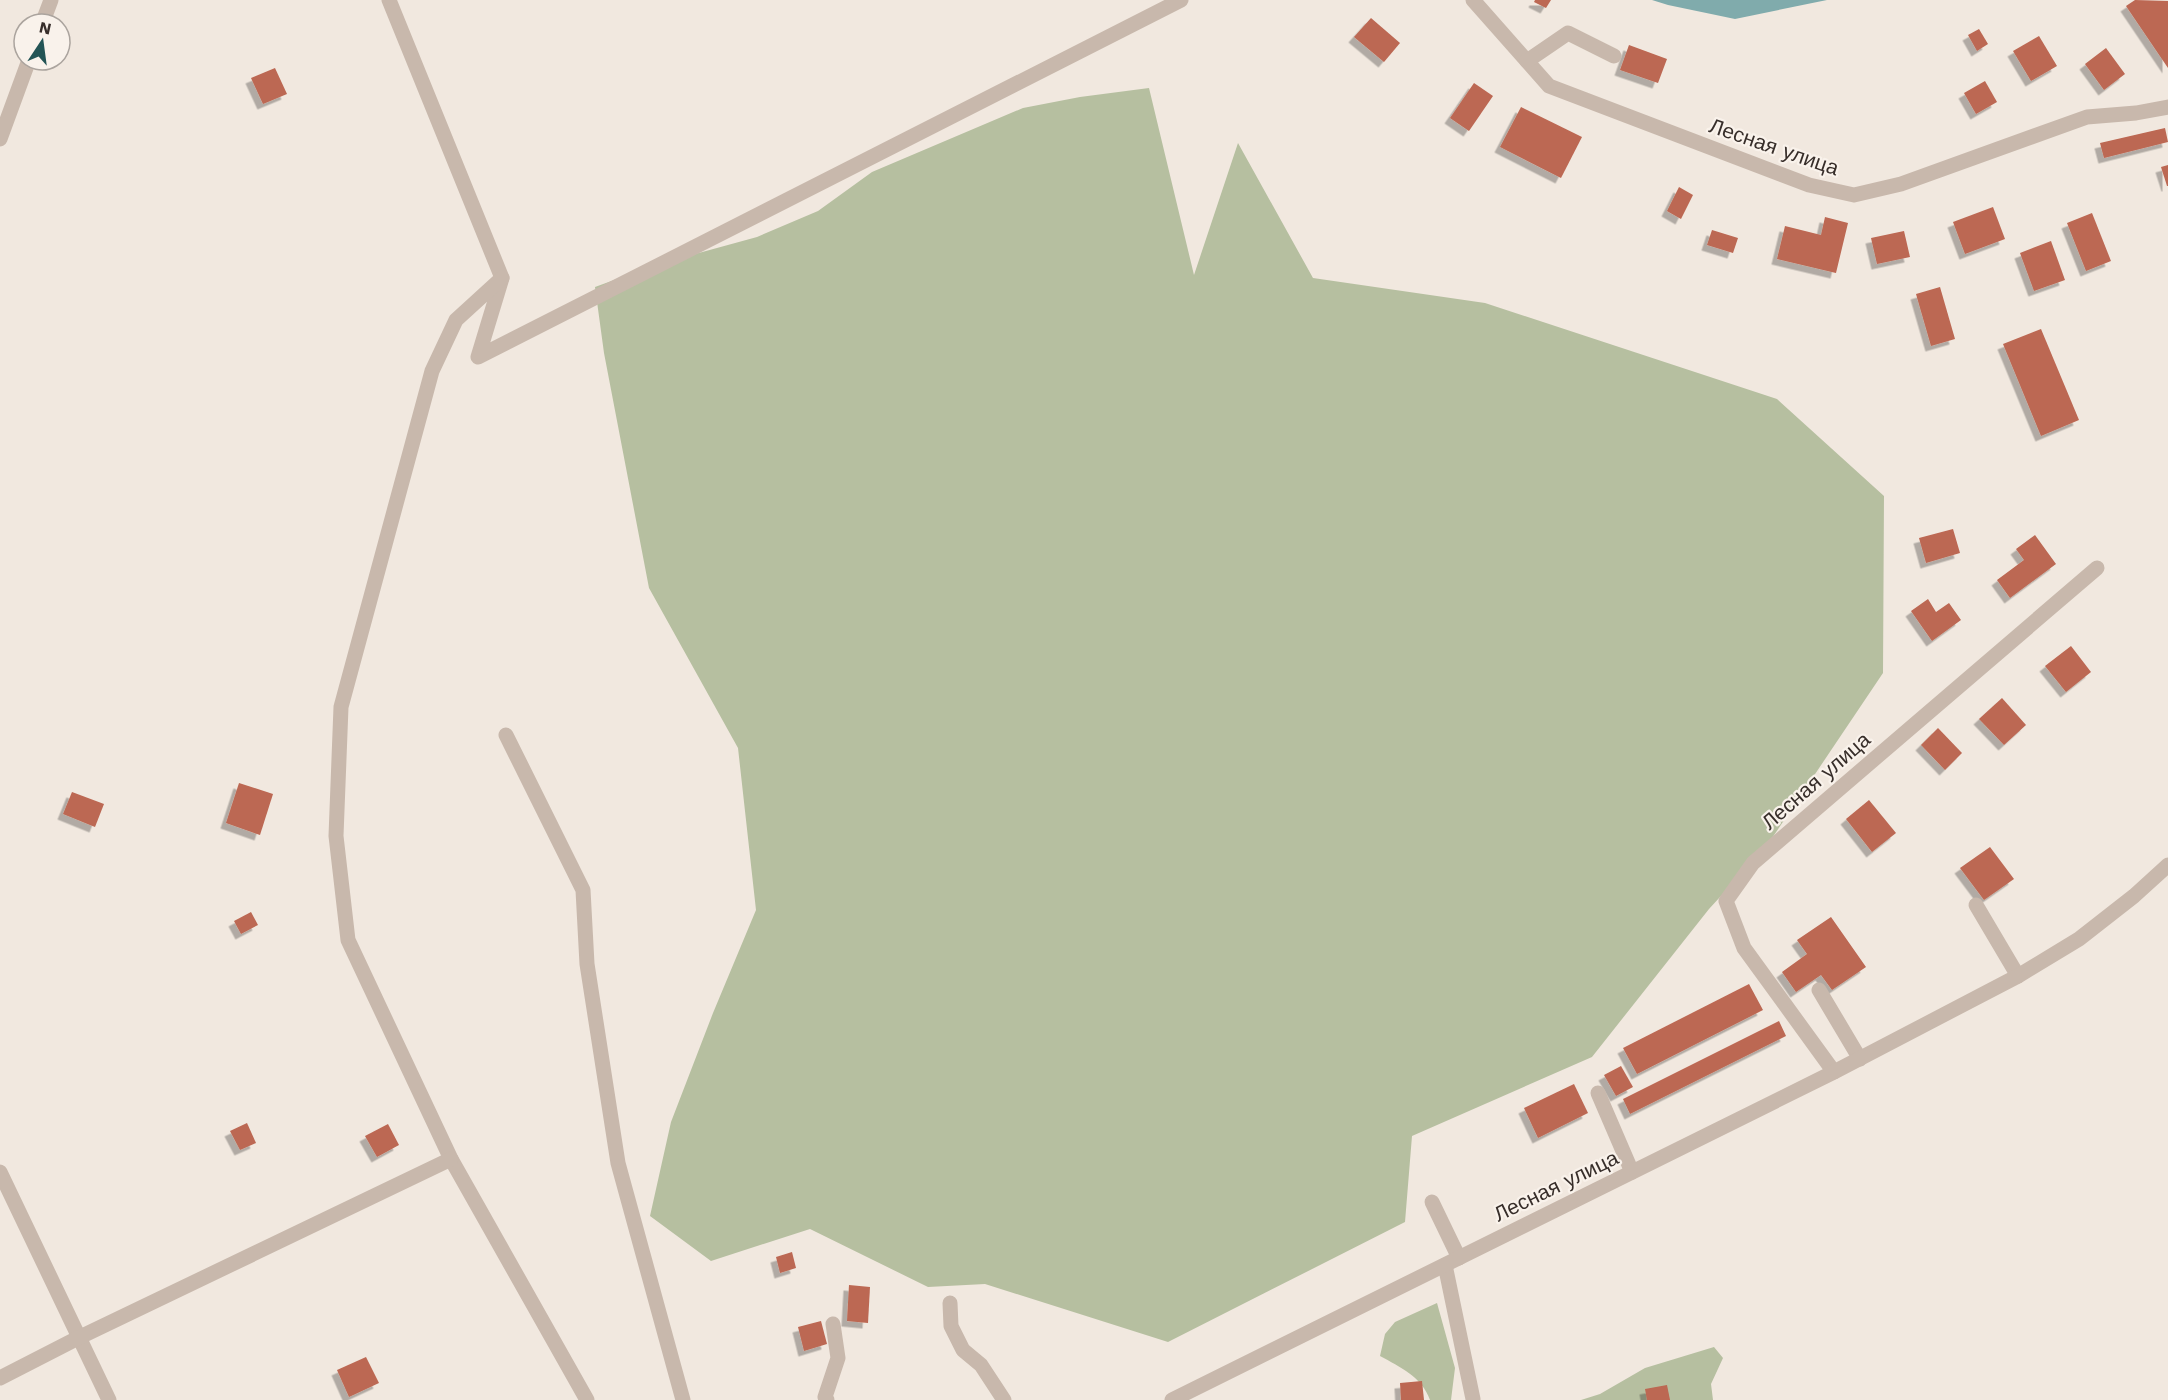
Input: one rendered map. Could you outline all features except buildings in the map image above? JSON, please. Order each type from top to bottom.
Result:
[{"type":"street","points":[[390,0],[502,278],[478,357],[1181,0]]},
{"type":"street","name":"Лесная улица","points":[[1473,0],[1550,86],[1809,185],[1854,195],[1901,184],[2087,117],[2136,113],[2168,107]]},
{"type":"street","points":[[1527,61],[1568,33],[1614,56]]},
{"type":"street","points":[[0,139],[25,72]]},
{"type":"street","points":[[502,278],[456,320],[432,370],[341,707],[336,836],[348,940],[451,1159],[587,1400]]},
{"type":"street","name":"Лесная улица","points":[[1834,1072],[1744,948],[1726,901],[1753,863],[2097,568]]},
{"type":"street","points":[[506,735],[583,890],[587,964],[618,1163],[683,1400]]},
{"type":"street","name":"Лесная улица","points":[[1172,1400],[1860,1059],[2018,976],[2079,939],[2134,896],[2168,865]]},
{"type":"street","points":[[1976,905],[2018,976]]},
{"type":"street","points":[[1819,990],[1860,1059]]},
{"type":"street","points":[[1598,1093],[1632,1172]]},
{"type":"street","points":[[0,1378],[78,1338],[451,1159]]},
{"type":"street","points":[[0,1172],[108,1400]]},
{"type":"street","points":[[1432,1202],[1452,1261],[1473,1399]]},
{"type":"street","points":[[950,1303],[951,1326],[963,1350],[981,1365],[1004,1400]]},
{"type":"street","points":[[827,1400],[825,1397],[838,1358],[833,1324]]},
{"type":"green space","points":[[1149,88],[1194,275],[1238,143],[1313,278],[1485,303],[1777,399],[1884,496],[1883,673],[1766,847],[1709,909],[1592,1057],[1412,1136],[1405,1222],[1168,1342],[985,1284],[928,1287],[810,1229],[711,1261],[650,1216],[671,1122],[756,910],[738,748],[649,588],[604,353],[595,287],[655,265],[757,237],[818,211],[872,172],[1023,108],[1080,97]]},
{"type":"green space","points":[[1437,1303],[1455,1368],[1451,1400],[1430,1400],[1416,1379],[1380,1356],[1385,1334],[1395,1322]]},
{"type":"green space","points":[[1714,1347],[1723,1358],[1711,1384],[1713,1400],[1581,1400],[1600,1394],[1645,1368]]},
{"type":"water","points":[[1652,0],[1827,0],[1735,19]]}]
